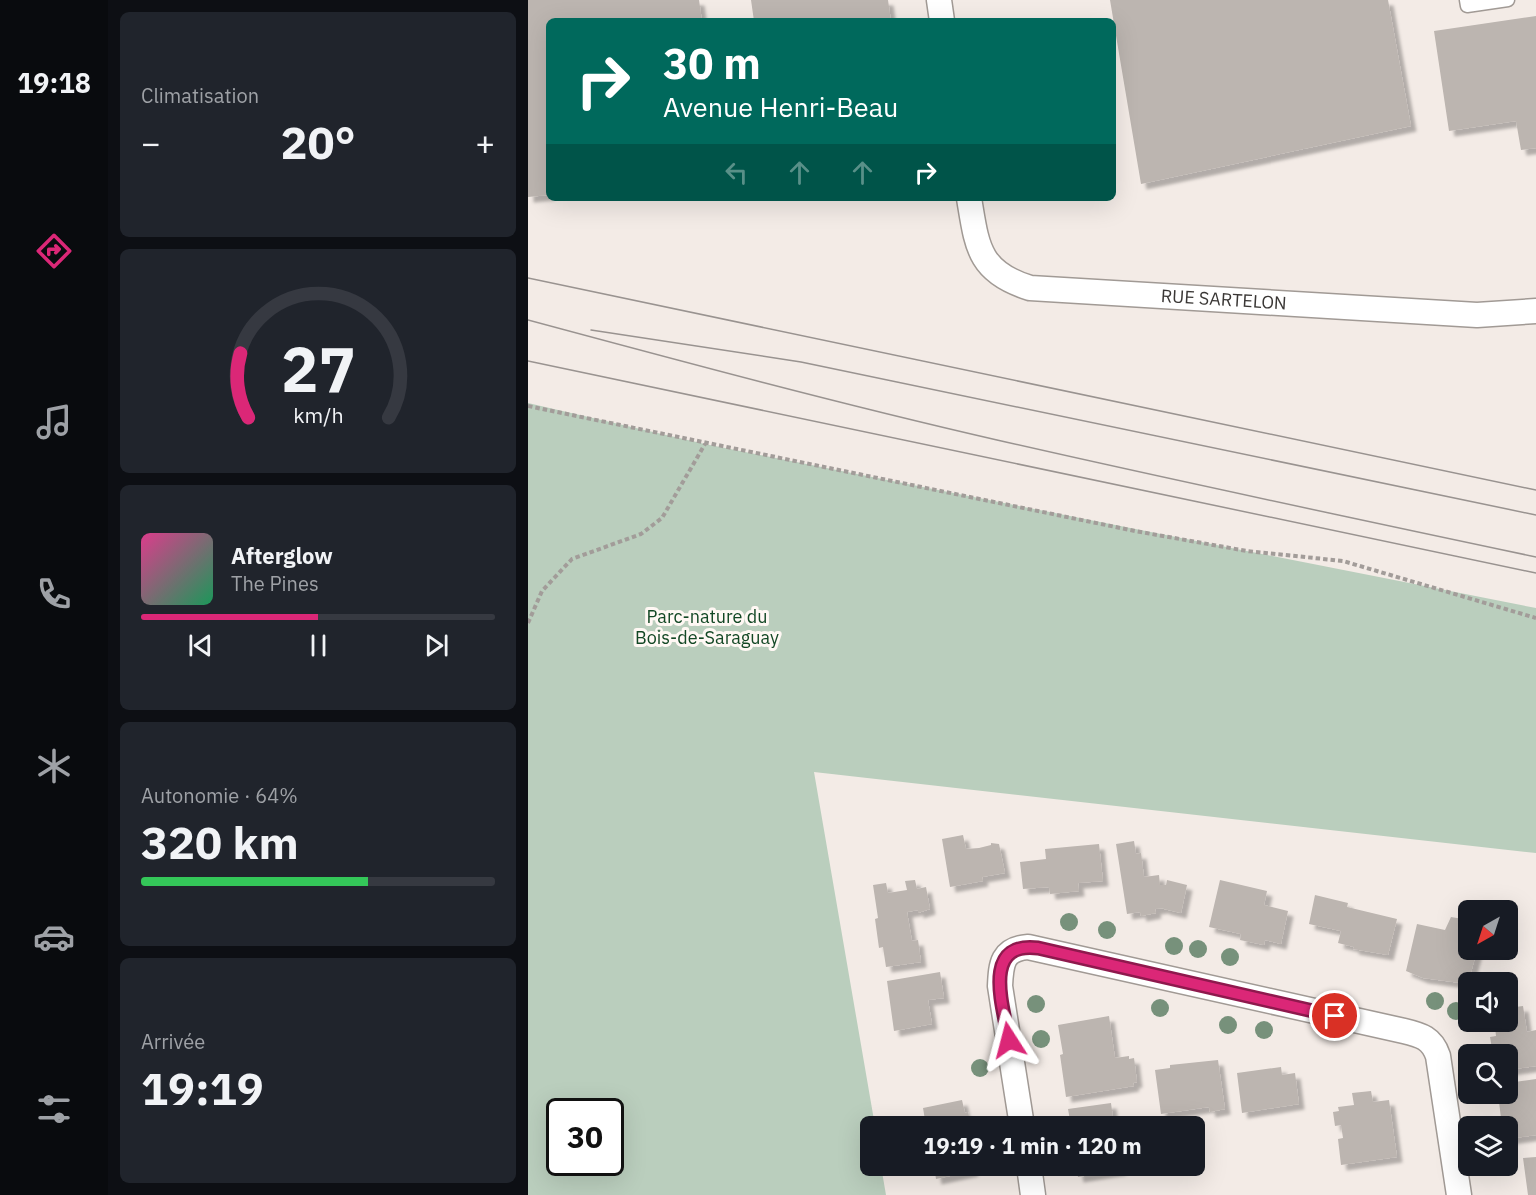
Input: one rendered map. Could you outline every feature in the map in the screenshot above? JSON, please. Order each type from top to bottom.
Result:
[{"type":"street","points":[[939,0],[942,18]]},
{"type":"street","name":"RUE SARTELON","points":[[969,201],[975,238],[986,261],[1003,277],[1030,288],[1477,315],[1536,311]]},
{"type":"street","points":[[1020,1116],[1000,986],[1005,958],[1008,953],[1020,947],[1038,948],[1392,1028],[1426,1038],[1434,1045],[1438,1056],[1459,1195]]},
{"type":"street","points":[[1030,1176],[1033,1195]]},
{"type":"lane","points":[[1466,0],[1467,6],[1509,0]]},
{"type":"path","points":[[528,406],[1135,531],[1247,551],[1343,561],[1536,618]]},
{"type":"path","points":[[528,623],[542,591],[572,559],[641,534],[662,518],[705,444]]},
{"type":"green space","name":"Parc-nature du Bois-de-Saraguay","points":[[528,403],[705,444],[1536,608],[1536,853],[814,772],[873,1116],[860,1116],[860,1176],[883,1176],[886,1195],[528,1195]]},
{"type":"building","points":[[528,0],[699,0],[702,18],[546,18],[546,195],[528,197]]},
{"type":"building","points":[[751,0],[888,0],[891,18],[754,18]]},
{"type":"building","points":[[1110,0],[1388,0],[1411,126],[1141,184],[1116,36],[1116,18],[1113,18]]},
{"type":"building","points":[[1536,16],[1536,148],[1521,150],[1516,121],[1449,131],[1434,31]]},
{"type":"building","points":[[963,835],[966,849],[979,848],[991,845],[991,843],[999,844],[1005,873],[982,877],[983,881],[950,887],[942,839]]},
{"type":"building","points":[[1134,841],[1136,854],[1141,853],[1144,877],[1159,875],[1160,885],[1166,885],[1167,880],[1187,885],[1181,913],[1164,908],[1155,909],[1156,913],[1141,916],[1140,912],[1127,914],[1116,844]]},
{"type":"building","points":[[1099,844],[1103,881],[1078,883],[1079,891],[1050,894],[1049,887],[1023,889],[1020,862],[1046,859],[1045,849]]},
{"type":"building","points":[[915,880],[917,889],[926,887],[930,909],[918,913],[918,910],[907,912],[912,941],[918,940],[921,962],[886,967],[883,947],[879,948],[875,919],[878,918],[873,885],[886,883],[888,893],[907,890],[905,881]]},
{"type":"building","points":[[1220,880],[1267,891],[1264,905],[1288,911],[1281,944],[1265,940],[1264,945],[1240,940],[1241,934],[1209,927]]},
{"type":"building","points":[[1315,895],[1348,903],[1347,907],[1397,919],[1388,955],[1353,949],[1354,947],[1338,943],[1341,931],[1309,924]]},
{"type":"building","points":[[1451,917],[1458,918],[1458,960],[1474,960],[1471,972],[1458,972],[1458,983],[1423,978],[1406,971],[1417,924],[1445,930]]},
{"type":"building","points":[[940,972],[944,998],[928,1000],[932,1024],[894,1031],[887,981]]},
{"type":"building","points":[[1523,1006],[1527,1032],[1536,1030],[1536,1066],[1518,1069],[1518,1044],[1491,1044],[1490,1037],[1496,1036],[1496,1032],[1518,1032],[1518,1007]]},
{"type":"building","points":[[1109,1016],[1115,1058],[1129,1056],[1129,1059],[1134,1058],[1137,1082],[1133,1083],[1134,1086],[1066,1097],[1058,1025]]},
{"type":"building","points":[[1218,1060],[1225,1109],[1210,1112],[1209,1107],[1161,1114],[1155,1070],[1170,1068],[1170,1065]]},
{"type":"building","points":[[1281,1067],[1282,1075],[1295,1073],[1299,1104],[1242,1113],[1237,1073]]},
{"type":"building","points":[[1536,1079],[1536,1135],[1518,1138],[1518,1116],[1501,1116],[1499,1104],[1518,1104],[1518,1082]]},
{"type":"building","points":[[1371,1091],[1373,1102],[1389,1100],[1397,1157],[1341,1165],[1338,1139],[1343,1138],[1341,1125],[1335,1126],[1333,1112],[1339,1111],[1338,1107],[1354,1105],[1352,1093]]},
{"type":"building","points":[[962,1100],[965,1113],[968,1112],[969,1116],[924,1116],[923,1108]]},
{"type":"building","points":[[1111,1103],[1113,1116],[1069,1116],[1068,1109]]},
{"type":"building","points":[[1536,1157],[1536,1195],[1528,1195],[1523,1158]]},
{"type":"tram line","points":[[528,278],[1536,490]]},
{"type":"tram line","points":[[528,320],[938,426],[1536,557]]},
{"type":"tram line","points":[[591,330],[801,362],[1536,515]]},
{"type":"tram line","points":[[528,361],[1536,573]]},
{"type":"route","points":[[1009,1040],[1000,986],[1002,966],[1008,953],[1020,947],[1038,948],[1335,1016]]}]
